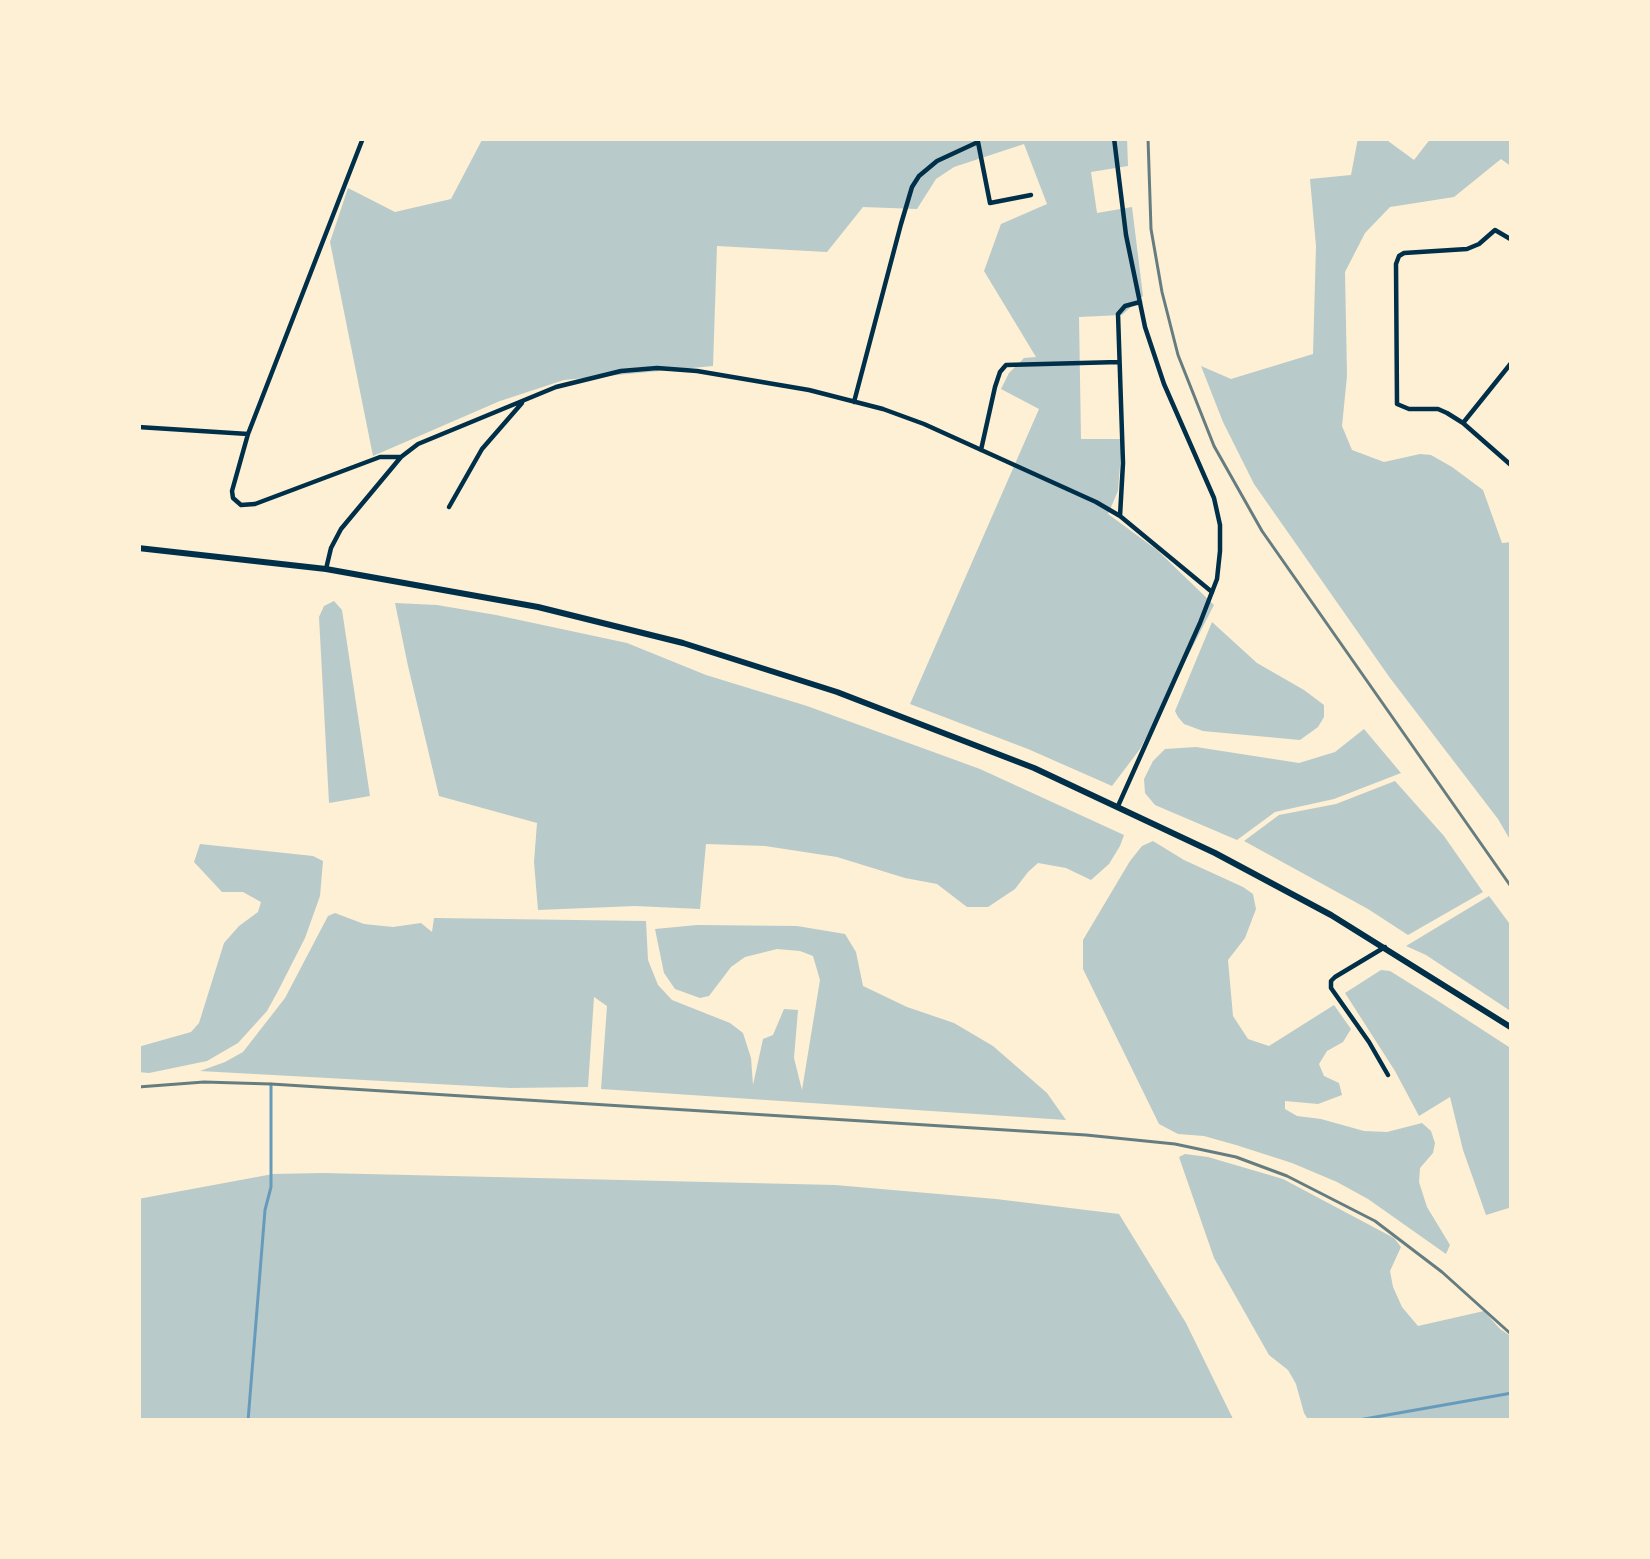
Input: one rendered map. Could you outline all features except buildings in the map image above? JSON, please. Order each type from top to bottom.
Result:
[{"type":"main road","points":[[138,548],[326,569],[538,607],[704,649],[894,712],[1034,768],[1272,882],[1512,1028]]},
{"type":"street","points":[[363,138],[248,434],[233,498],[241,505],[255,504],[380,457],[401,457]]},
{"type":"street","points":[[1114,138],[1139,302],[1164,384],[1214,498],[1220,525],[1212,592],[1118,806]]},
{"type":"street","points":[[854,402],[919,176],[978,142],[990,203],[1030,195]]},
{"type":"street","points":[[1512,240],[1496,230],[1467,249],[1410,251],[1399,256],[1396,264],[1397,404],[1409,410],[1438,409],[1512,466]]},
{"type":"street","points":[[1120,516],[1118,314],[1139,302]]},
{"type":"street","points":[[981,450],[1000,372],[1011,364],[1119,362]]},
{"type":"street","points":[[1462,423],[1512,362]]},
{"type":"street","points":[[326,569],[341,529],[401,457],[418,444],[525,398],[587,378],[657,368],[809,390],[923,424],[1096,502],[1120,516],[1212,592]]},
{"type":"street","points":[[449,507],[482,449],[525,398]]},
{"type":"street","points":[[138,427],[248,434]]},
{"type":"street","points":[[1384,947],[1330,982],[1388,1075]]},
{"type":"shaded area","points":[[483,138],[1127,138],[1128,166],[1091,172],[1097,213],[1132,207],[1143,296],[1122,315],[1079,317],[1081,439],[1122,439],[1118,491],[1108,514],[1157,550],[1214,605],[1140,749],[1112,786],[910,704],[1039,409],[1001,389],[1024,358],[1036,357],[984,271],[1001,224],[1047,204],[1024,144],[954,167],[936,179],[917,209],[863,207],[827,252],[717,246],[713,366],[564,380],[500,401],[373,456],[330,242],[348,188],[395,212],[451,199]]},
{"type":"shaded area","points":[[1358,138],[1384,138],[1414,160],[1431,138],[1512,138],[1512,167],[1501,159],[1454,197],[1390,207],[1365,233],[1345,272],[1347,376],[1342,426],[1352,450],[1384,462],[1420,454],[1452,467],[1483,490],[1502,543],[1512,542],[1512,843],[1254,484],[1201,366],[1231,379],[1313,354],[1316,246],[1310,179],[1351,175]]},
{"type":"shaded area","points":[[334,601],[342,610],[370,796],[329,803],[319,617],[324,606]]},
{"type":"shaded area","points":[[395,603],[496,615],[627,643],[980,769],[1124,835],[1109,864],[1091,880],[1066,868],[1038,863],[1015,889],[988,907],[967,907],[937,884],[837,857],[765,846],[706,844],[700,909],[538,910],[537,823],[439,796]]},
{"type":"shaded area","points":[[1212,622],[1257,663],[1324,705],[1318,727],[1300,740],[1203,731],[1184,724],[1175,711]]},
{"type":"shaded area","points":[[1364,729],[1401,773],[1334,799],[1275,812],[1237,840],[1155,805],[1145,793],[1144,779],[1165,749],[1196,747],[1299,763],[1335,752]]},
{"type":"shaded area","points":[[1395,781],[1444,836],[1483,892],[1408,935],[1244,841],[1279,815],[1336,804]]},
{"type":"shaded area","points":[[1153,841],[1253,894],[1256,909],[1245,938],[1228,960],[1233,1016],[1248,1039],[1269,1046],[1334,1005],[1351,1029],[1319,1064],[1324,1076],[1339,1083],[1342,1095],[1318,1104],[1285,1101],[1285,1109],[1364,1131],[1387,1132],[1422,1123],[1431,1131],[1433,1153],[1420,1168],[1419,1182],[1427,1207],[1450,1245],[1446,1254],[1337,1182],[1292,1163],[1204,1136],[1178,1134],[1159,1124],[1083,969],[1083,940],[1130,861]]},
{"type":"shaded area","points":[[200,844],[313,856],[323,861],[320,896],[305,938],[267,1011],[238,1043],[207,1061],[138,1072],[138,1047],[191,1032],[199,1023],[224,943],[258,912],[261,902],[243,892],[222,892],[194,862]]},
{"type":"shaded area","points":[[1489,896],[1512,927],[1512,1012],[1406,946]]},
{"type":"shaded area","points":[[335,913],[364,924],[421,923],[432,932],[434,918],[646,921],[648,960],[658,985],[672,1000],[743,1033],[753,1085],[763,1039],[773,1035],[784,1009],[798,1010],[794,1058],[802,1090],[820,980],[813,956],[777,949],[745,957],[709,996],[700,998],[675,989],[664,973],[655,929],[797,926],[845,934],[856,952],[863,986],[954,1023],[993,1046],[1047,1093],[1066,1120],[601,1089],[607,1006],[594,997],[588,1087],[510,1088],[200,1071],[243,1052],[285,998],[328,916]]},
{"type":"shaded area","points":[[1381,970],[1390,971],[1512,1049],[1512,1207],[1486,1215],[1450,1097],[1419,1116],[1345,993]]},
{"type":"shaded area","points":[[1185,1154],[1283,1179],[1394,1238],[1401,1247],[1390,1271],[1393,1287],[1418,1326],[1484,1311],[1512,1337],[1512,1421],[1309,1421],[1288,1370],[1269,1355],[1214,1258],[1179,1157]]},
{"type":"shaded area","points":[[273,1174],[835,1185],[1119,1214],[1186,1323],[1234,1421],[138,1421],[138,1199]]},
{"type":"waterway","points":[[248,1421],[265,1210],[271,1187],[271,1084]]},
{"type":"waterway","points":[[1353,1421],[1512,1393]]},
{"type":"railway","points":[[1148,138],[1151,229],[1162,292],[1178,355],[1214,446],[1262,531],[1512,888]]},
{"type":"railway","points":[[138,1087],[271,1084],[1175,1144],[1236,1157],[1287,1176],[1375,1221],[1442,1272],[1512,1335]]}]
